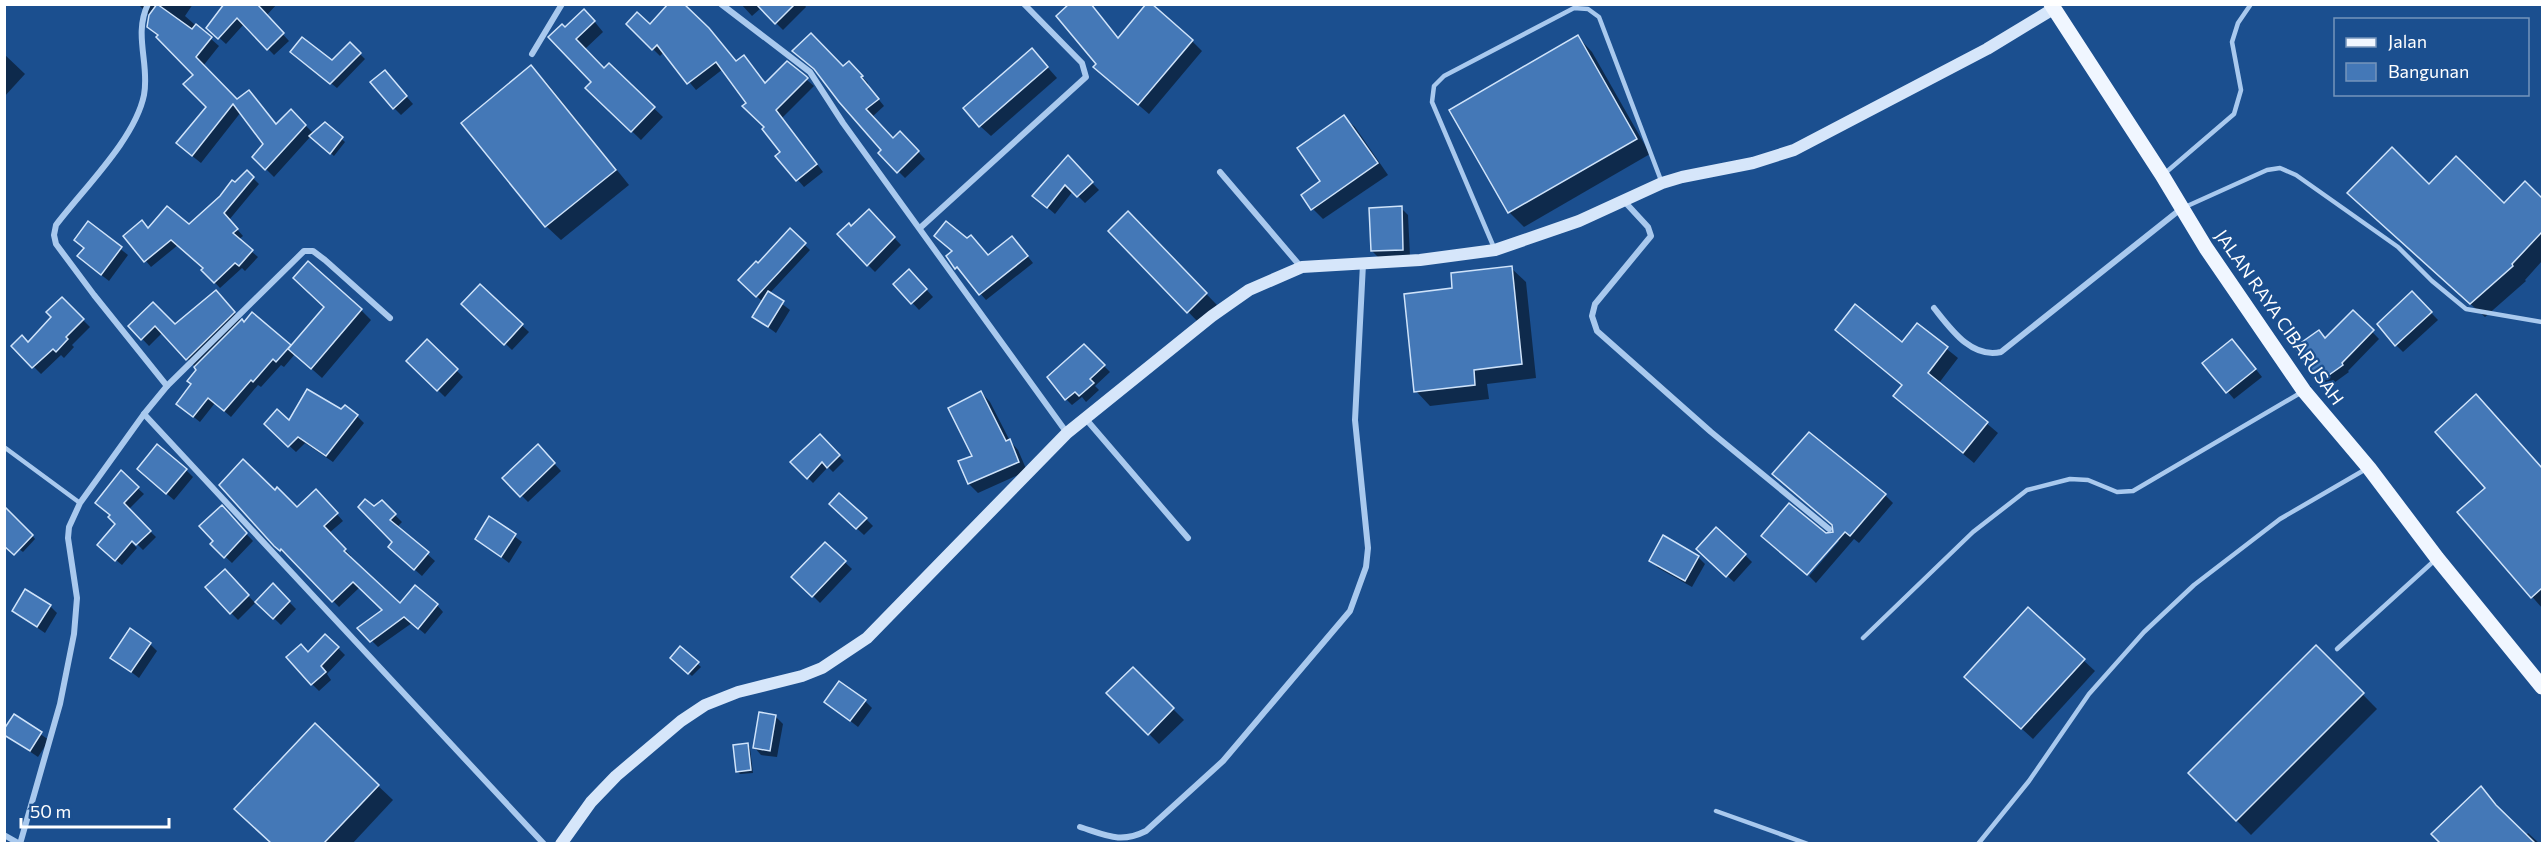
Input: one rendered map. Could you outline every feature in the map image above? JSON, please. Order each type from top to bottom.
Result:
[{"type":"main road","name":"JALAN RAYA CIBARUSAH","points":[[2051,6],[2162,175],[2205,248],[2304,391],[2369,468],[2437,558],[2542,687]]},
{"type":"street","points":[[148,4],[141,21],[140,36],[147,81],[137,117],[120,144],[56,225],[54,235],[56,244],[94,296],[167,386]]},
{"type":"street","points":[[532,54],[562,4]]},
{"type":"street","points":[[721,4],[810,72],[843,123],[1066,433]]},
{"type":"street","points":[[920,228],[1086,77],[1082,63],[1024,4]]},
{"type":"street","points":[[561,843],[591,802],[616,776],[681,721],[705,705],[738,692],[794,678],[822,668],[867,638],[1066,433],[1234,298],[1302,267],[1461,256],[1495,250],[1560,228],[1662,183],[1753,163],[1794,150],[1987,49],[2051,6]]},
{"type":"street","points":[[1220,172],[1302,267]]},
{"type":"street","points":[[1623,201],[1648,227],[1651,236],[1595,304],[1592,316],[1597,331],[1711,432],[1829,529]]},
{"type":"street","points":[[1934,308],[1953,331],[1969,345],[1988,354],[2001,352],[2182,208]]},
{"type":"street","points":[[4,835],[20,843],[69,668],[77,598],[68,538],[69,527],[80,503],[144,414],[167,386],[304,252],[313,251],[325,260],[390,318]]},
{"type":"street","points":[[1080,827],[1117,839],[1131,839],[1146,831],[1223,761],[1350,612],[1366,567],[1368,548],[1354,420],[1363,263]]},
{"type":"street","points":[[144,414],[544,843]]},
{"type":"street","points":[[1085,417],[1188,538]]},
{"type":"lane","points":[[2162,175],[2235,114],[2241,90],[2232,42],[2238,23],[2251,4]]},
{"type":"lane","points":[[1495,250],[1432,102],[1433,90],[1443,76],[1574,8],[1588,9],[1599,17],[1662,183]]},
{"type":"lane","points":[[2182,208],[2267,170],[2280,168],[2296,175],[2398,247],[2432,281],[2466,309],[2542,322]]},
{"type":"lane","points":[[1863,638],[1973,532],[2027,490],[2070,479],[2088,480],[2117,492],[2133,491],[2304,391]]},
{"type":"lane","points":[[4,447],[80,503]]},
{"type":"lane","points":[[1978,843],[2029,782],[2089,694],[2144,632],[2193,585],[2280,519],[2369,468]]},
{"type":"lane","points":[[2337,649],[2437,558]]},
{"type":"lane","points":[[1716,811],[1808,843]]},
{"type":"building","points":[[157,4],[192,29],[196,24],[212,37],[196,57],[237,99],[249,90],[276,124],[291,109],[306,125],[265,170],[252,157],[263,144],[233,104],[192,156],[176,143],[206,107],[183,84],[193,75],[156,37],[158,35],[147,27],[149,15]]},
{"type":"building","points":[[224,4],[257,4],[284,33],[267,50],[237,18],[218,39],[206,28]]},
{"type":"building","points":[[668,4],[684,4],[709,28],[736,61],[744,55],[765,83],[787,61],[808,78],[776,110],[817,164],[796,181],[775,156],[780,152],[762,129],[764,127],[742,106],[746,103],[716,62],[687,84],[657,45],[652,50],[626,24],[637,12],[650,24]]},
{"type":"building","points":[[756,4],[795,4],[775,24]]},
{"type":"building","points":[[1069,4],[1091,4],[1118,38],[1146,4],[1152,4],[1193,40],[1138,105],[1093,67],[1096,64],[1056,16]]},
{"type":"building","points":[[584,9],[595,21],[576,39],[604,68],[609,63],[655,107],[631,132],[585,88],[591,82],[548,37],[562,24],[565,27]]},
{"type":"building","points":[[811,33],[843,66],[849,61],[863,76],[861,77],[879,99],[866,109],[893,138],[900,131],[919,151],[897,173],[878,153],[881,150],[814,69],[792,51]]},
{"type":"building","points":[[1578,35],[1637,139],[1508,213],[1449,110]]},
{"type":"building","points":[[302,37],[332,60],[350,42],[361,53],[330,84],[290,52]]},
{"type":"building","points":[[1032,48],[1048,67],[979,127],[963,108]]},
{"type":"building","points":[[531,65],[616,170],[545,227],[461,123]]},
{"type":"building","points":[[385,70],[407,96],[393,109],[370,82]]},
{"type":"building","points":[[1344,115],[1378,163],[1311,210],[1301,195],[1320,181],[1297,148]]},
{"type":"building","points":[[325,122],[343,137],[330,154],[309,136]]},
{"type":"building","points":[[2392,147],[2429,184],[2456,156],[2504,203],[2525,181],[2542,198],[2542,232],[2512,264],[2513,266],[2470,304],[2347,193]]},
{"type":"building","points":[[1068,155],[1093,182],[1077,197],[1065,185],[1047,208],[1032,196]]},
{"type":"building","points":[[247,170],[254,177],[224,213],[238,229],[233,233],[253,250],[239,266],[235,263],[214,283],[201,270],[203,268],[171,240],[144,262],[123,236],[142,220],[148,228],[167,206],[189,224],[220,196],[232,180],[235,182]]},
{"type":"building","points":[[1402,206],[1403,250],[1371,251],[1369,208]]},
{"type":"building","points":[[869,209],[895,237],[867,266],[837,234],[849,223],[851,226]]},
{"type":"building","points":[[1128,211],[1207,293],[1187,313],[1108,231]]},
{"type":"building","points":[[88,221],[122,247],[101,275],[77,256],[84,248],[74,240]]},
{"type":"building","points":[[946,221],[967,238],[971,235],[988,255],[1012,236],[1028,256],[979,295],[946,256],[952,251],[934,236]]},
{"type":"building","points":[[790,228],[806,243],[756,297],[738,280],[756,261],[758,263]]},
{"type":"building","points":[[308,261],[362,309],[311,369],[288,349],[324,307],[293,278]]},
{"type":"building","points":[[1512,266],[1522,364],[1474,370],[1475,385],[1414,392],[1404,294],[1452,288],[1451,273]]},
{"type":"building","points":[[909,269],[927,289],[911,304],[893,284]]},
{"type":"building","points":[[480,284],[523,324],[504,345],[461,304]]},
{"type":"building","points":[[216,290],[235,312],[186,360],[155,326],[141,340],[128,326],[153,302],[175,324]]},
{"type":"building","points":[[768,291],[784,301],[768,327],[752,317]]},
{"type":"building","points":[[2412,291],[2432,312],[2395,346],[2377,324]]},
{"type":"building","points":[[62,297],[84,319],[66,337],[68,339],[56,352],[53,349],[32,368],[11,346],[22,335],[28,342],[51,317],[46,312]]},
{"type":"building","points":[[1855,304],[1902,342],[1917,323],[1948,347],[1928,373],[1988,422],[1963,453],[1893,396],[1902,385],[1835,330]]},
{"type":"building","points":[[2353,310],[2374,330],[2342,363],[2343,365],[2319,382],[2295,347],[2319,330],[2325,338]]},
{"type":"building","points":[[252,312],[291,345],[276,362],[273,359],[253,382],[251,380],[224,411],[208,398],[193,417],[176,404],[191,384],[187,381],[196,370],[194,367],[242,319],[244,322]]},
{"type":"building","points":[[427,339],[458,369],[437,391],[406,361]]},
{"type":"building","points":[[2232,339],[2256,369],[2226,393],[2202,363]]},
{"type":"building","points":[[1084,344],[1105,365],[1090,379],[1094,383],[1079,396],[1075,392],[1065,400],[1047,377]]},
{"type":"building","points":[[307,389],[341,409],[345,405],[358,415],[326,456],[298,437],[288,447],[264,424],[277,409],[289,420]]},
{"type":"building","points":[[981,391],[1006,441],[1010,439],[1019,462],[968,484],[958,461],[972,456],[948,408]]},
{"type":"building","points":[[2476,394],[2542,468],[2542,588],[2531,598],[2457,512],[2485,488],[2435,432]]},
{"type":"building","points":[[1809,432],[1886,494],[1850,536],[1845,532],[1807,575],[1761,536],[1789,503],[1826,533],[1833,532],[1832,525],[1772,474]]},
{"type":"building","points":[[820,434],[840,455],[827,468],[822,462],[807,479],[790,462]]},
{"type":"building","points":[[157,444],[187,469],[166,494],[137,469]]},
{"type":"building","points":[[538,444],[555,463],[520,497],[502,478]]},
{"type":"building","points":[[243,459],[275,490],[277,487],[297,507],[316,489],[338,513],[324,526],[346,549],[344,551],[400,603],[415,585],[438,604],[418,629],[404,617],[370,642],[357,628],[382,610],[353,582],[332,602],[281,549],[280,551],[274,546],[219,485]]},
{"type":"building","points":[[121,470],[139,487],[124,503],[151,531],[136,545],[132,541],[115,561],[97,545],[115,524],[108,517],[110,515],[95,503]]},
{"type":"building","points":[[839,493],[867,518],[856,529],[829,504]]},
{"type":"building","points":[[365,499],[374,506],[382,500],[396,514],[390,520],[429,552],[414,570],[388,547],[392,542],[358,507]]},
{"type":"building","points":[[222,505],[247,533],[224,558],[210,544],[213,541],[199,526]]},
{"type":"building","points":[[4,506],[33,535],[14,555],[4,546]]},
{"type":"building","points":[[489,516],[516,534],[501,557],[475,539]]},
{"type":"building","points":[[1716,527],[1746,554],[1726,577],[1696,549]]},
{"type":"building","points":[[1663,535],[1699,556],[1685,581],[1649,561]]},
{"type":"building","points":[[825,542],[846,561],[812,597],[791,577]]},
{"type":"building","points":[[225,569],[249,595],[230,614],[205,587]]},
{"type":"building","points":[[273,583],[290,601],[273,619],[255,602]]},
{"type":"building","points":[[25,589],[51,605],[37,627],[12,611]]},
{"type":"building","points":[[2028,607],[2085,659],[2021,729],[1964,677]]},
{"type":"building","points":[[130,628],[151,643],[131,672],[110,658]]},
{"type":"building","points":[[325,634],[339,647],[321,666],[326,672],[311,685],[286,657],[301,644],[308,652]]},
{"type":"building","points":[[2316,645],[2364,693],[2236,821],[2188,773]]},
{"type":"building","points":[[680,646],[699,662],[688,674],[670,658]]},
{"type":"building","points":[[1133,667],[1174,708],[1148,735],[1106,693]]},
{"type":"building","points":[[839,681],[866,700],[850,721],[824,702]]},
{"type":"building","points":[[759,712],[776,715],[770,751],[753,748]]},
{"type":"building","points":[[14,714],[42,732],[30,751],[4,735],[4,729]]},
{"type":"building","points":[[315,723],[379,785],[324,843],[271,843],[234,809]]},
{"type":"building","points":[[748,743],[751,770],[736,772],[733,745]]},
{"type":"building","points":[[2481,786],[2496,805],[2535,843],[2440,843],[2431,834]]}]
